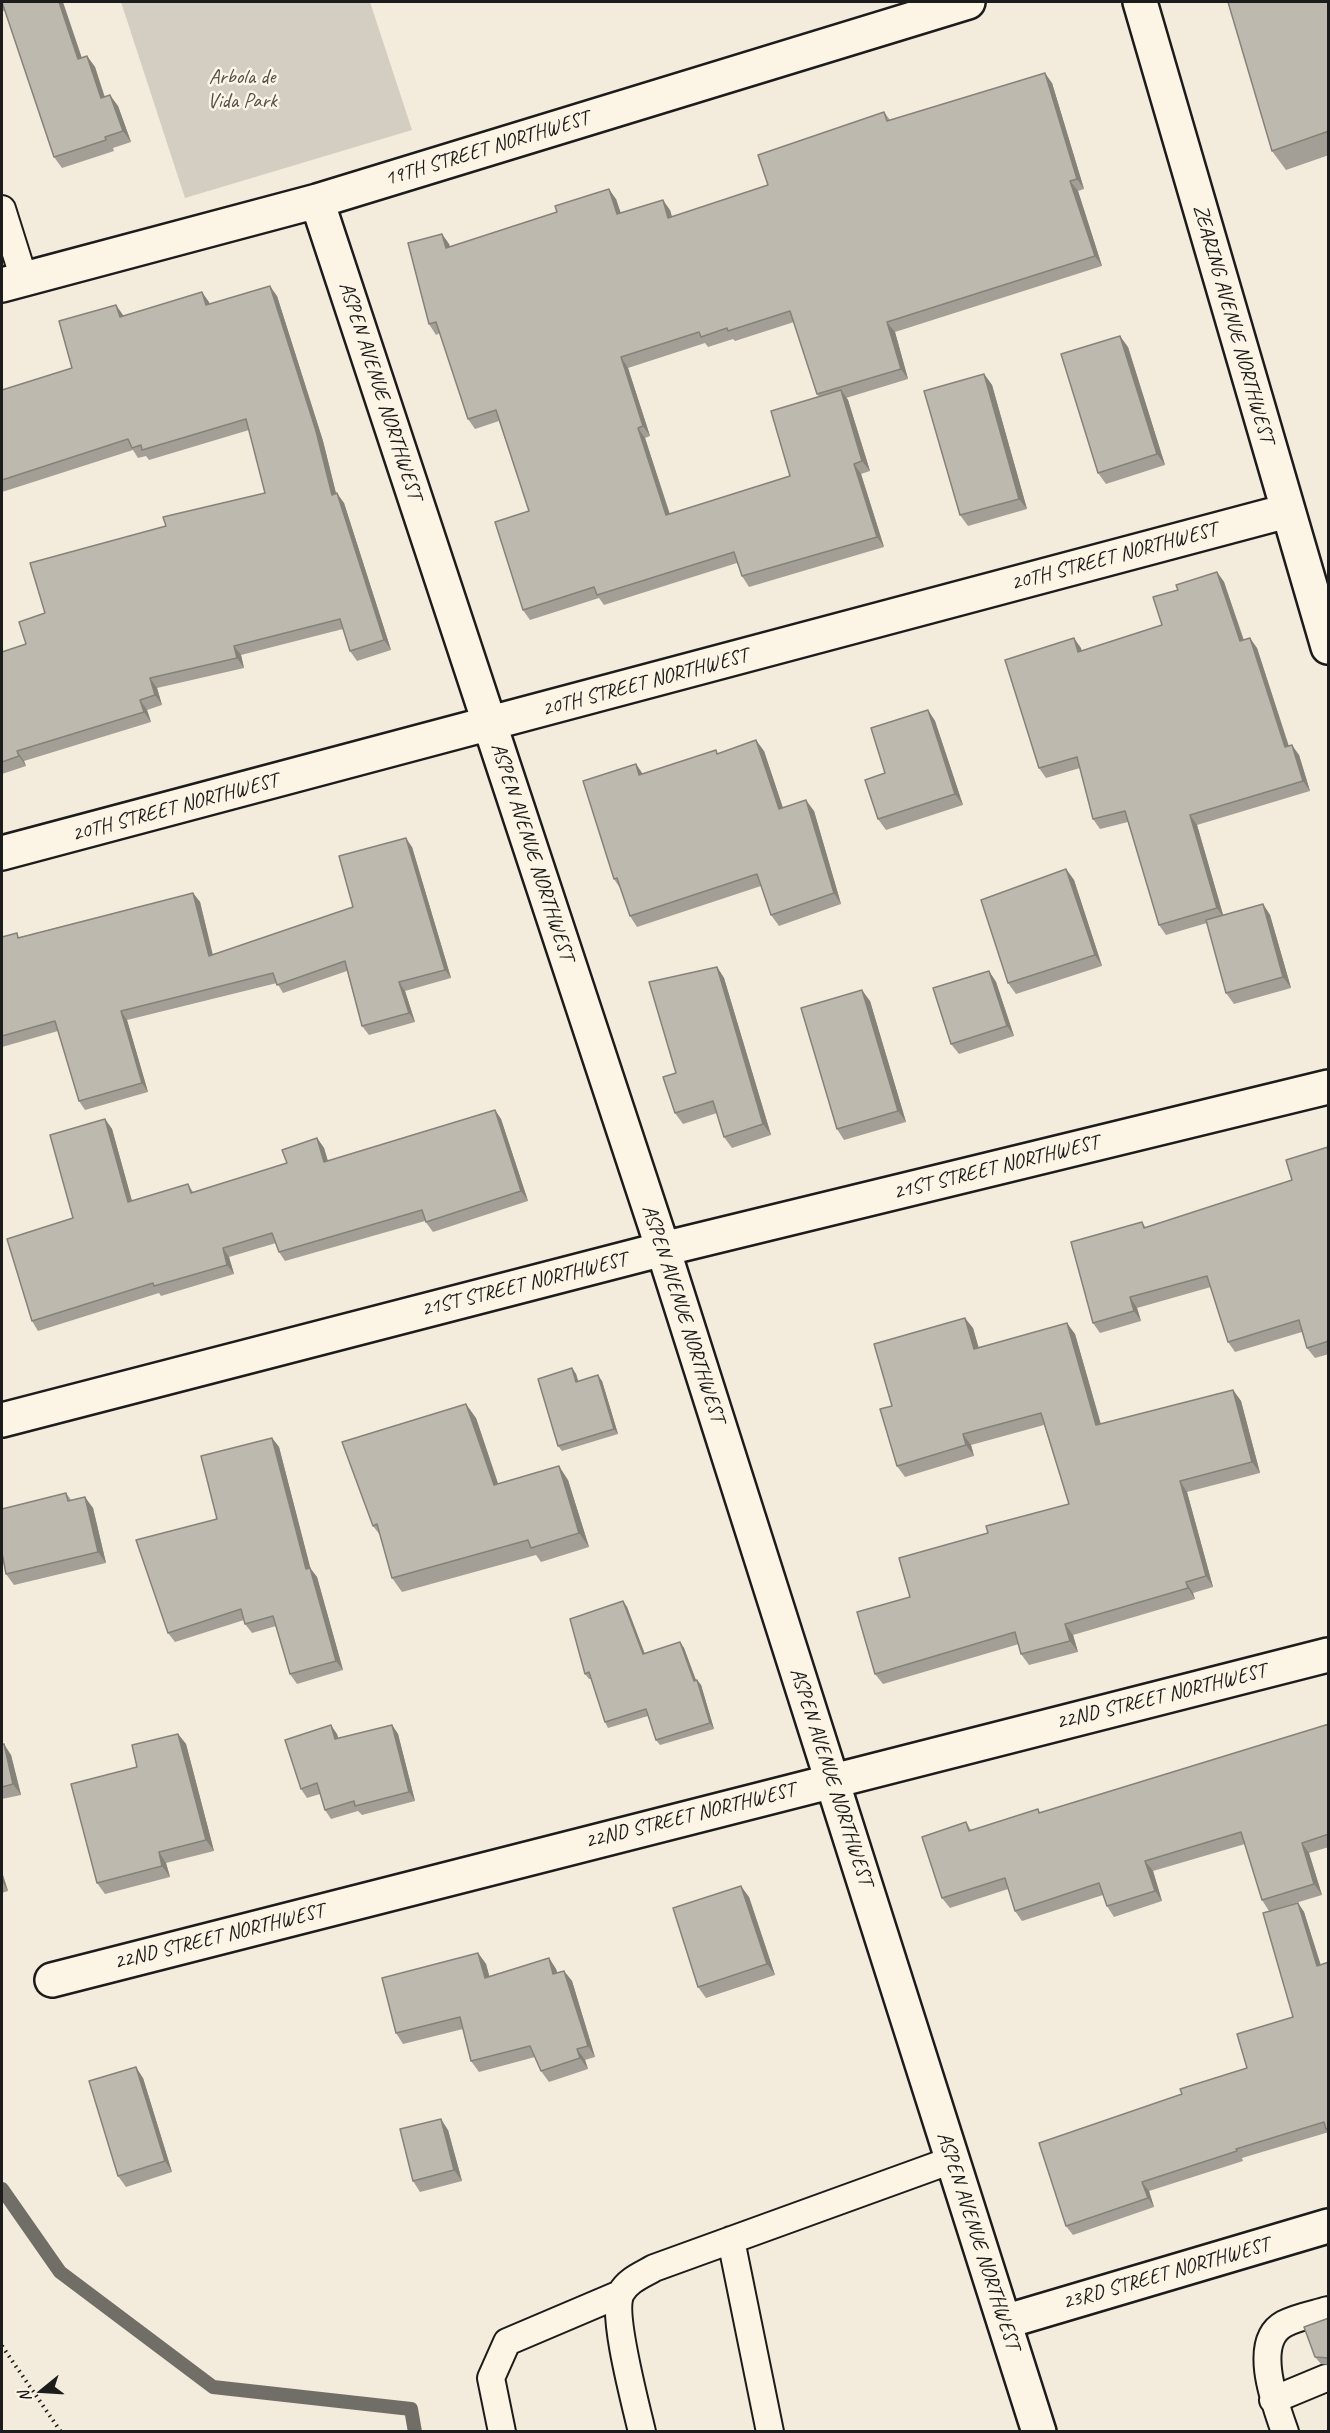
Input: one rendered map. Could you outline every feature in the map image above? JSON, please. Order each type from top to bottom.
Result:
[{"type":"street","name":"19TH STREET NORTHWEST","points":[[13,282],[317,201],[968,2]]},
{"type":"street","name":"ZEARING AVENUE NORTHWEST","points":[[1140,2],[1287,511],[1329,646]]},
{"type":"street","name":"ASPEN AVENUE NORTHWEST","points":[[317,201],[663,1249],[1039,2432]]},
{"type":"street","name":"20TH STREET NORTHWEST","points":[[2,853],[490,725],[1287,511]]},
{"type":"street","name":"21ST STREET NORTHWEST","points":[[2,1420],[663,1249],[1329,1087]]},
{"type":"street","name":"22ND STREET NORTHWEST","points":[[52,1980],[1329,1655]]},
{"type":"street","name":"23RD STREET NORTHWEST","points":[[1004,2322],[1329,2226]]},
{"type":"lane","points":[[2,209],[13,282]]},
{"type":"lane","points":[[502,2432],[491,2378],[507,2342],[620,2295],[633,2279],[654,2268],[952,2160]]},
{"type":"lane","points":[[731,2240],[770,2432]]},
{"type":"lane","points":[[620,2295],[618,2319],[642,2432]]},
{"type":"lane","points":[[1285,2432],[1269,2390],[1268,2344],[1282,2324],[1329,2310]]},
{"type":"lane","points":[[1273,2400],[1326,2378]]},
{"type":"path","points":[[2,2346],[62,2432]]},
{"type":"green space","name":"Arbola de Vida Park","points":[[121,2],[370,2],[412,130],[185,198]]},
{"type":"building","points":[[2,2],[59,2],[78,59],[87,56],[101,98],[110,95],[123,131],[105,137],[106,140],[54,157]]},
{"type":"building","points":[[1228,2],[1329,2],[1329,131],[1272,151]]},
{"type":"building","points":[[1045,73],[1077,179],[1070,181],[1095,256],[887,322],[901,369],[817,394],[790,311],[728,331],[727,328],[701,337],[699,332],[621,357],[643,426],[638,428],[666,515],[790,476],[771,411],[841,390],[862,461],[854,464],[877,537],[742,576],[734,552],[597,595],[594,587],[523,610],[495,522],[529,511],[496,410],[468,419],[436,322],[429,324],[408,243],[442,234],[446,248],[557,212],[555,206],[609,189],[617,214],[663,200],[668,218],[768,185],[758,155],[884,112],[887,121]]},
{"type":"building","points":[[270,286],[316,431],[332,495],[337,493],[384,640],[350,651],[340,619],[234,646],[237,658],[150,678],[155,695],[140,700],[144,712],[17,751],[19,756],[2,762],[2,652],[26,644],[19,622],[45,613],[30,563],[166,526],[163,517],[265,493],[246,419],[142,450],[141,445],[132,448],[128,439],[2,480],[2,390],[72,368],[59,321],[116,305],[120,317],[202,292],[206,305]]},
{"type":"building","points":[[1120,336],[1157,454],[1098,473],[1061,354]]},
{"type":"building","points":[[984,374],[1019,499],[960,515],[924,391]]},
{"type":"building","points":[[1217,572],[1240,641],[1250,638],[1285,747],[1292,745],[1303,781],[1190,815],[1217,908],[1159,925],[1125,811],[1093,819],[1077,757],[1039,768],[1005,660],[1074,638],[1078,652],[1162,625],[1153,597],[1178,590],[1176,585]]},
{"type":"building","points":[[928,710],[955,794],[878,819],[865,780],[885,773],[871,728]]},
{"type":"building","points":[[756,740],[779,809],[806,800],[834,893],[771,915],[757,874],[630,916],[617,878],[614,879],[583,781],[636,764],[639,775],[716,750],[717,754]]},
{"type":"building","points":[[406,838],[445,970],[399,982],[409,1013],[362,1026],[345,961],[277,985],[273,973],[121,1011],[142,1083],[79,1101],[55,1021],[2,1036],[2,937],[17,933],[18,938],[193,893],[209,956],[353,907],[339,856]]},
{"type":"building","points":[[1066,869],[1095,955],[1008,983],[981,900]]},
{"type":"building","points":[[1263,904],[1283,977],[1226,993],[1206,920]]},
{"type":"building","points":[[717,967],[763,1124],[724,1137],[713,1101],[675,1113],[663,1077],[676,1073],[649,982]]},
{"type":"building","points":[[989,971],[1007,1026],[951,1044],[933,988]]},
{"type":"building","points":[[862,990],[898,1111],[837,1129],[801,1008]]},
{"type":"building","points":[[495,1110],[521,1191],[426,1222],[422,1210],[279,1252],[272,1233],[223,1248],[227,1265],[154,1286],[153,1283],[32,1321],[7,1239],[73,1218],[50,1135],[105,1119],[128,1202],[188,1184],[191,1193],[287,1163],[282,1150],[317,1138],[324,1162]]},
{"type":"building","points":[[1328,1147],[1329,1341],[1307,1348],[1299,1320],[1228,1342],[1207,1276],[1130,1297],[1134,1311],[1093,1323],[1071,1242],[1142,1222],[1144,1228],[1292,1180],[1286,1160]]},
{"type":"building","points":[[965,1318],[974,1349],[1067,1323],[1096,1425],[1233,1390],[1252,1462],[1180,1481],[1206,1576],[1186,1582],[1188,1588],[1065,1624],[1070,1641],[1021,1654],[1015,1632],[875,1674],[857,1612],[910,1597],[899,1558],[988,1533],[986,1526],[1069,1504],[1041,1413],[963,1434],[966,1445],[897,1466],[880,1409],[892,1406],[874,1344]]},
{"type":"building","points":[[572,1368],[576,1382],[598,1375],[614,1429],[558,1446],[538,1379]]},
{"type":"building","points":[[466,1404],[494,1485],[559,1466],[579,1533],[531,1548],[528,1540],[392,1578],[377,1524],[373,1526],[342,1442]]},
{"type":"building","points":[[272,1438],[306,1569],[310,1568],[336,1661],[290,1674],[273,1616],[245,1624],[241,1609],[168,1633],[136,1540],[217,1519],[201,1456]]},
{"type":"building","points":[[66,1493],[68,1501],[85,1497],[98,1552],[6,1574],[2,1553],[2,1509]]},
{"type":"building","points":[[623,1601],[643,1654],[680,1642],[694,1681],[697,1680],[710,1723],[656,1740],[646,1709],[605,1722],[589,1672],[585,1674],[570,1619]]},
{"type":"building","points":[[1329,1724],[1329,1834],[1302,1843],[1314,1884],[1262,1900],[1241,1832],[1145,1861],[1155,1891],[1107,1906],[1099,1883],[1015,1911],[1005,1878],[942,1898],[922,1837],[966,1822],[969,1831],[1038,1809],[1039,1813]]},
{"type":"building","points":[[331,1725],[335,1739],[392,1725],[409,1792],[355,1806],[354,1801],[325,1810],[317,1783],[301,1789],[285,1740]]},
{"type":"building","points":[[178,1734],[206,1840],[159,1852],[162,1866],[97,1883],[71,1784],[137,1767],[132,1745]]},
{"type":"building","points":[[2,1744],[4,1744],[13,1784],[2,1787]]},
{"type":"building","points":[[741,1886],[767,1964],[698,1987],[673,1908]]},
{"type":"building","points":[[1298,1903],[1317,1966],[1329,1962],[1329,2128],[1326,2129],[1324,2122],[1236,2149],[1237,2151],[1142,2182],[1148,2198],[1066,2226],[1039,2143],[1182,2094],[1180,2089],[1247,2068],[1237,2034],[1293,2017],[1263,1913]]},
{"type":"building","points":[[478,1953],[485,1978],[549,1958],[553,1974],[564,1971],[588,2046],[577,2049],[580,2058],[541,2071],[530,2046],[471,2061],[460,2017],[396,2033],[382,1978]]},
{"type":"building","points":[[136,2067],[165,2161],[118,2176],[89,2081]]},
{"type":"building","points":[[441,2119],[454,2170],[413,2181],[400,2129]]},
{"type":"building","points":[[1329,2318],[1329,2358],[1315,2357],[1304,2327]]},
{"type":"waterway","points":[[2,2189],[60,2272],[213,2387],[411,2409],[415,2432]]}]
